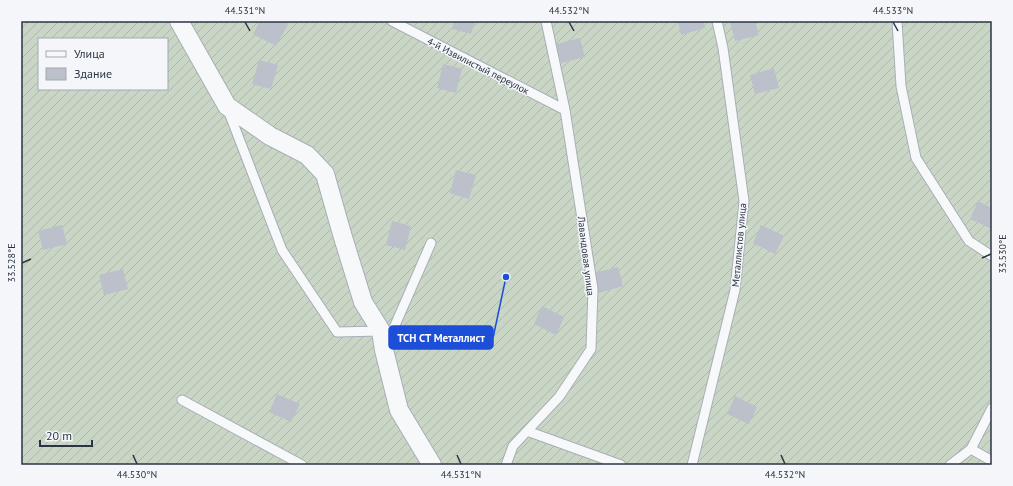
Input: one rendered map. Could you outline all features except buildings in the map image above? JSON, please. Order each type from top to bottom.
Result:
[{"type":"street","points":[[179,21],[227,106],[270,136],[307,155],[326,174],[342,234],[364,302],[381,331],[384,350],[399,410],[432,465]]},
{"type":"lane","name":"4-й Извилистый переулок","points":[[392,21],[565,110]]},
{"type":"lane","name":"Лавандовая улица","points":[[506,465],[513,446],[559,397],[591,349],[593,289],[565,110],[546,21]]},
{"type":"lane","name":"Металлистов улица","points":[[692,465],[736,290],[744,201],[723,48],[717,21]]},
{"type":"lane","points":[[897,21],[901,86],[916,158],[969,241],[992,256]]},
{"type":"lane","points":[[227,106],[282,250],[336,332],[381,331]]},
{"type":"lane","points":[[384,350],[432,243]]},
{"type":"lane","points":[[182,400],[302,465]]},
{"type":"lane","points":[[950,465],[971,449],[992,408]]},
{"type":"lane","points":[[527,431],[621,465]]},
{"type":"lane","points":[[971,449],[992,461]]},
{"type":"green space","points":[[21,21],[992,21],[992,465],[21,465]]},
{"type":"place","name":"ТСН СТ Металлист","points":[[506,277]]}]
